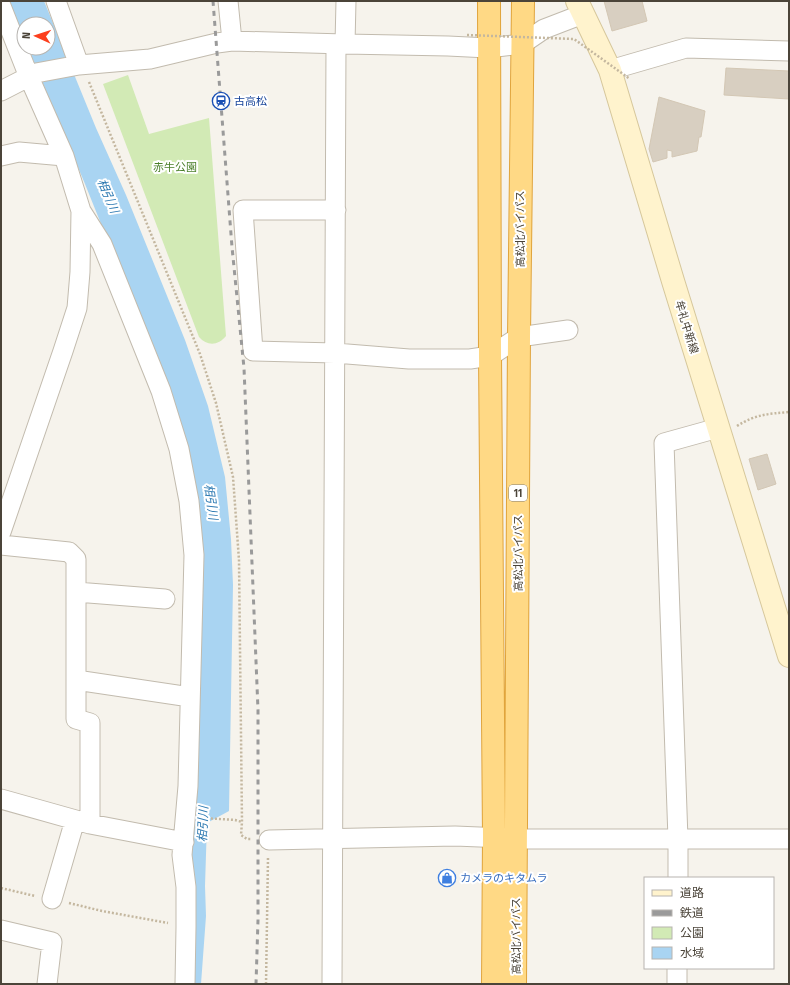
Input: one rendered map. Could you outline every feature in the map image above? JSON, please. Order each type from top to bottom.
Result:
[{"type":"highway","name":"高松北バイパス","points":[[488,1],[494,838],[493,984]]},
{"type":"highway","name":"高松北バイパス","points":[[516,984],[519,337],[523,1]]},
{"type":"main road","name":"牟礼中新線","points":[[580,7],[610,70],[725,429],[789,656]]},
{"type":"street","points":[[56,1],[75,66]]},
{"type":"street","points":[[228,1],[232,41]]},
{"type":"street","points":[[332,984],[336,210],[341,44],[346,1]]},
{"type":"street","points":[[1,6],[32,75],[64,156],[81,211],[102,244],[161,391],[179,449],[188,501],[194,555],[188,786],[182,855],[186,887],[185,984]]},
{"type":"street","points":[[1,91],[32,75],[75,66],[150,59],[217,43],[232,41],[488,48],[522,44],[580,7]]},
{"type":"street","points":[[610,70],[686,48],[789,51]]},
{"type":"street","points":[[1,156],[19,152],[64,156]]},
{"type":"street","points":[[336,210],[243,210],[253,351],[335,353],[408,358],[470,359],[490,356],[519,337],[568,330]]},
{"type":"street","points":[[1,532],[77,308],[80,272],[81,211]]},
{"type":"street","points":[[678,877],[678,839],[664,443],[725,429]]},
{"type":"street","points":[[1,545],[69,552],[76,559],[76,719],[90,723],[83,822],[52,899]]},
{"type":"street","points":[[76,592],[165,599]]},
{"type":"street","points":[[76,680],[190,697]]},
{"type":"street","points":[[1,799],[83,822],[184,842]]},
{"type":"street","points":[[269,840],[455,836],[494,838],[789,839]]},
{"type":"street","points":[[1,930],[52,942],[47,984]]},
{"type":"street","points":[[677,969],[677,984]]},
{"type":"path","points":[[467,36],[574,39],[630,78]]},
{"type":"path","points":[[725,429],[758,415],[789,412]]},
{"type":"path","points":[[197,818],[235,820],[242,822]]},
{"type":"path","points":[[1,888],[102,911],[186,927]]},
{"type":"green space","name":"赤牛公園","points":[[128,75],[149,134],[209,118],[226,336],[220,342],[212,344],[205,342],[199,337],[103,84]]},
{"type":"water","points":[[8,1],[44,1],[50,16],[16,16],[16,20]]},
{"type":"water","name":"相引川","points":[[56,30],[96,128],[126,195],[185,340],[208,406],[225,477],[231,539],[233,585],[229,811],[207,823],[205,886],[206,916],[201,984],[191,984],[194,887],[191,844],[196,814],[198,772],[199,555],[130,296],[31,56],[56,56]]},
{"type":"building","points":[[604,1],[642,1],[647,21],[612,31]]},
{"type":"building","points":[[726,68],[789,71],[789,99],[724,95]]},
{"type":"building","points":[[659,97],[705,111],[697,151],[672,157],[672,151],[667,150],[667,158],[653,162],[649,149]]},
{"type":"building","points":[[767,454],[776,484],[758,490],[749,459]]},
{"type":"railway","points":[[213,1],[232,247],[244,368],[258,710],[258,920],[256,984]]},
{"type":"place","name":"古高松","points":[[221,101]]},
{"type":"place","name":"カメラのキタムラ","points":[[447,878]]}]
